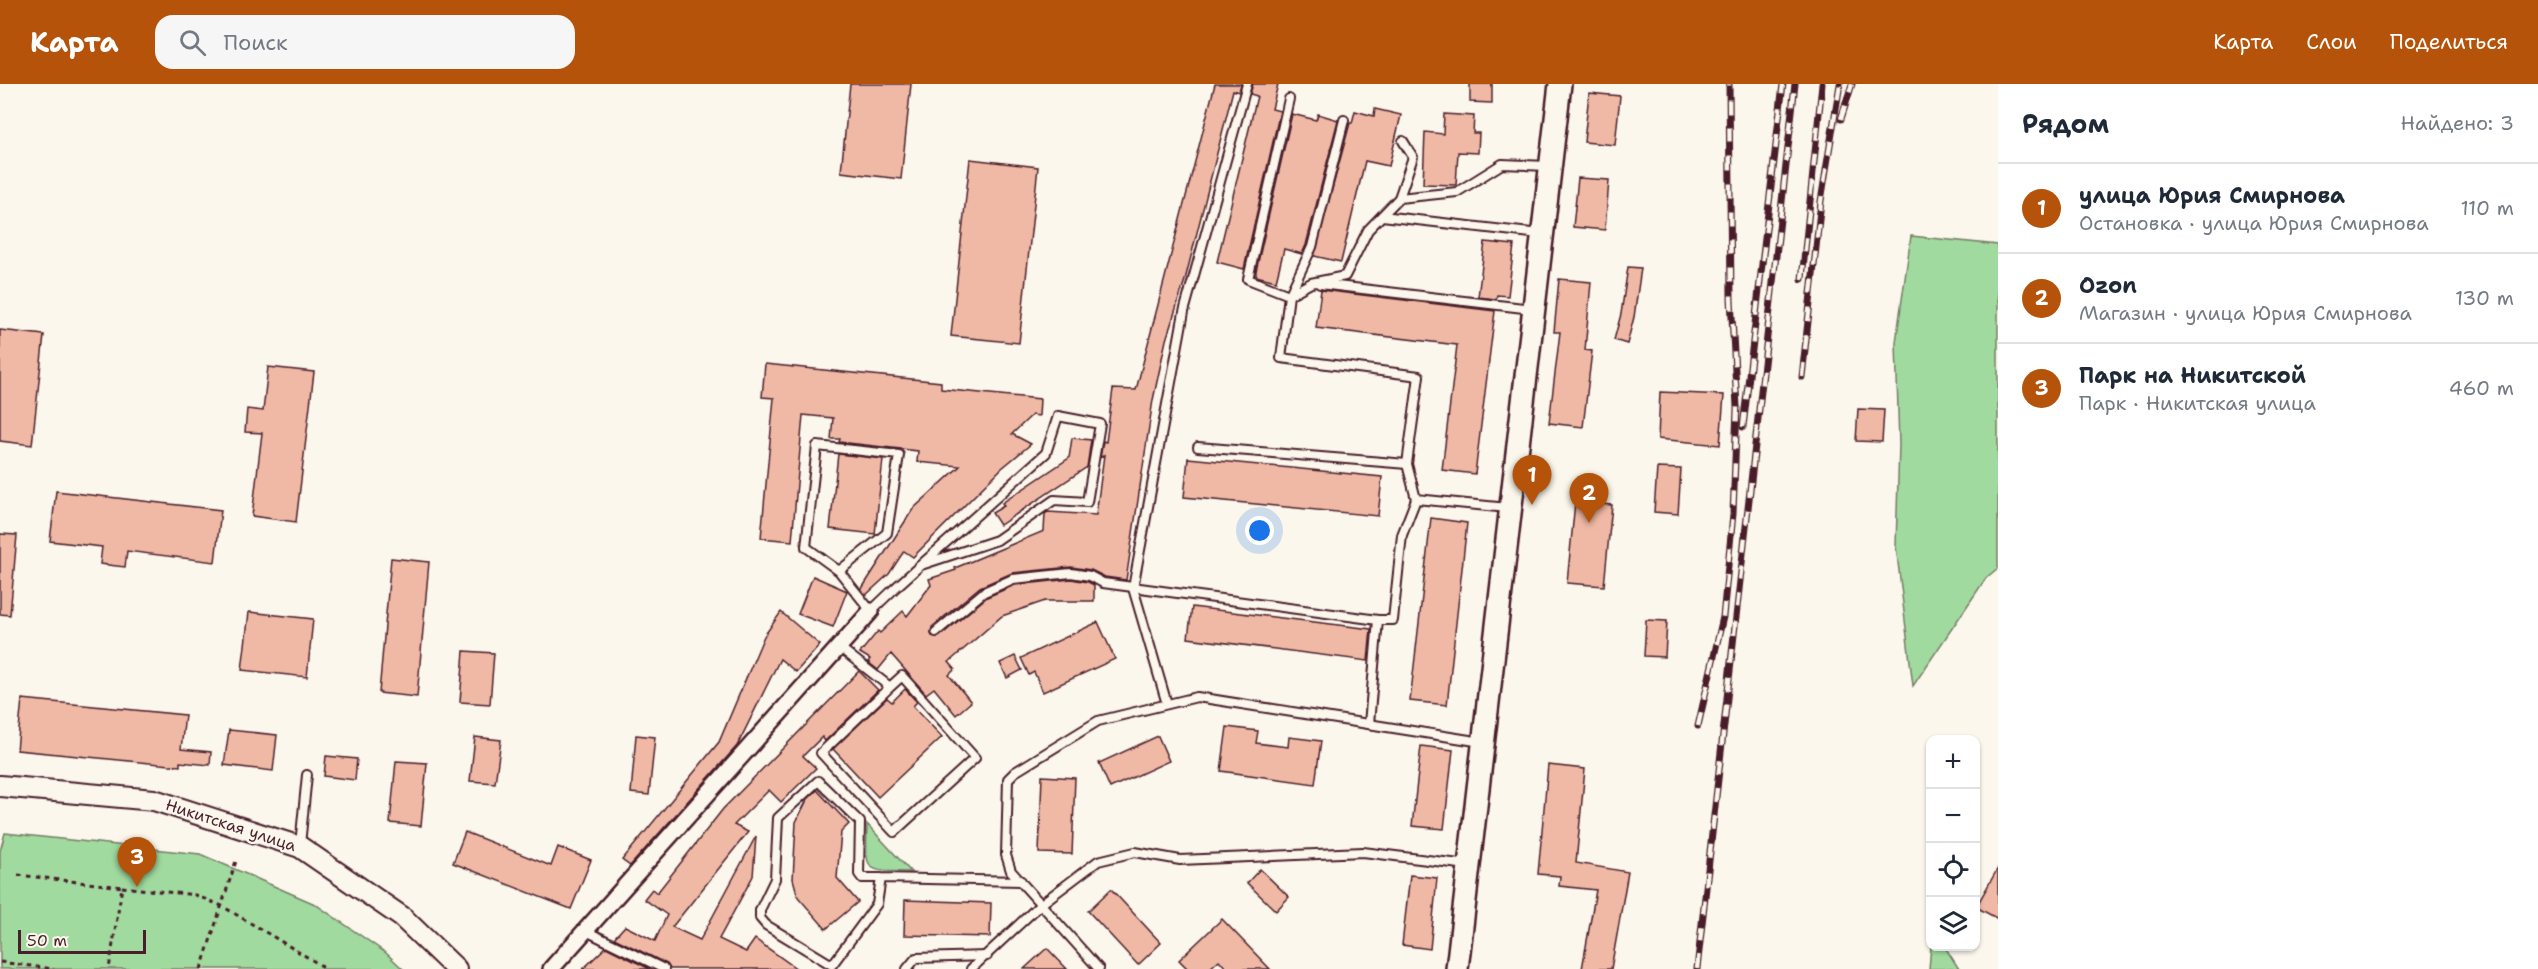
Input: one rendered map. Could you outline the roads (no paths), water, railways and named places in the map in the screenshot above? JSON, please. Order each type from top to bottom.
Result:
[{"type":"main road","points":[[1457,969],[1560,84]]},
{"type":"street","points":[[551,969],[871,611]]},
{"type":"street","name":"Никитская улица","points":[[0,786],[154,800],[300,847],[402,917],[456,969]]},
{"type":"lane","points":[[1167,704],[1133,588],[1184,312],[1247,84]]},
{"type":"lane","points":[[1288,99],[1248,279],[1289,296]]},
{"type":"lane","points":[[936,632],[984,592],[1013,579],[1071,573],[1090,576],[1103,584],[1378,620],[1393,620],[1402,535],[1416,499],[1407,464],[1419,376],[1281,358],[1289,296],[1312,248],[1344,120]]},
{"type":"lane","points":[[1289,296],[1311,283],[1345,276],[1368,230],[1399,198],[1413,157],[1403,141]]},
{"type":"lane","points":[[1399,198],[1457,192],[1502,164],[1550,166]]},
{"type":"lane","points":[[1382,216],[1542,235]]},
{"type":"lane","points":[[1311,283],[1533,309]]},
{"type":"lane","points":[[839,571],[887,533],[898,455],[817,446],[806,547],[839,571],[871,611],[921,565],[1046,453],[1058,416],[1100,424],[1087,502],[1054,500],[997,540],[921,565]]},
{"type":"lane","points":[[1198,447],[1407,464]]},
{"type":"lane","points":[[1416,499],[1509,508]]},
{"type":"lane","points":[[1368,724],[1378,620]]},
{"type":"lane","points":[[839,646],[890,687]]},
{"type":"lane","points":[[902,676],[975,758],[894,832],[821,753],[890,687],[902,676]]},
{"type":"lane","points":[[1099,969],[1007,864],[1006,855],[1008,779],[1014,772],[1098,721],[1197,697],[1483,742]]},
{"type":"lane","points":[[300,847],[307,775]]},
{"type":"lane","points":[[881,878],[879,900],[831,967],[766,925],[760,918],[760,910],[775,879],[778,818],[814,782],[822,782],[860,822],[860,877],[1021,881]]},
{"type":"lane","points":[[971,969],[1041,904],[1098,861],[1135,852],[1180,860],[1363,852],[1469,866]]},
{"type":"lane","points":[[586,932],[664,969]]},
{"type":"lane","points":[[907,969],[916,958],[987,956]]},
{"type":"railway","points":[[1698,726],[1723,617],[1733,514],[1737,407],[1731,299],[1729,84]]},
{"type":"railway","points":[[1743,427],[1783,84]]},
{"type":"railway","points":[[1697,969],[1795,84]]},
{"type":"railway","points":[[1802,279],[1822,84]]},
{"type":"railway","points":[[1802,377],[1821,201],[1840,84]]},
{"type":"railway","points":[[1841,119],[1852,84]]},
{"type":"place","name":"улица Юрия Смирнова","points":[[1532,505]]},
{"type":"place","name":"Ozon","points":[[1589,523]]},
{"type":"place","name":"Парк на Никитской","points":[[137,887]]}]
